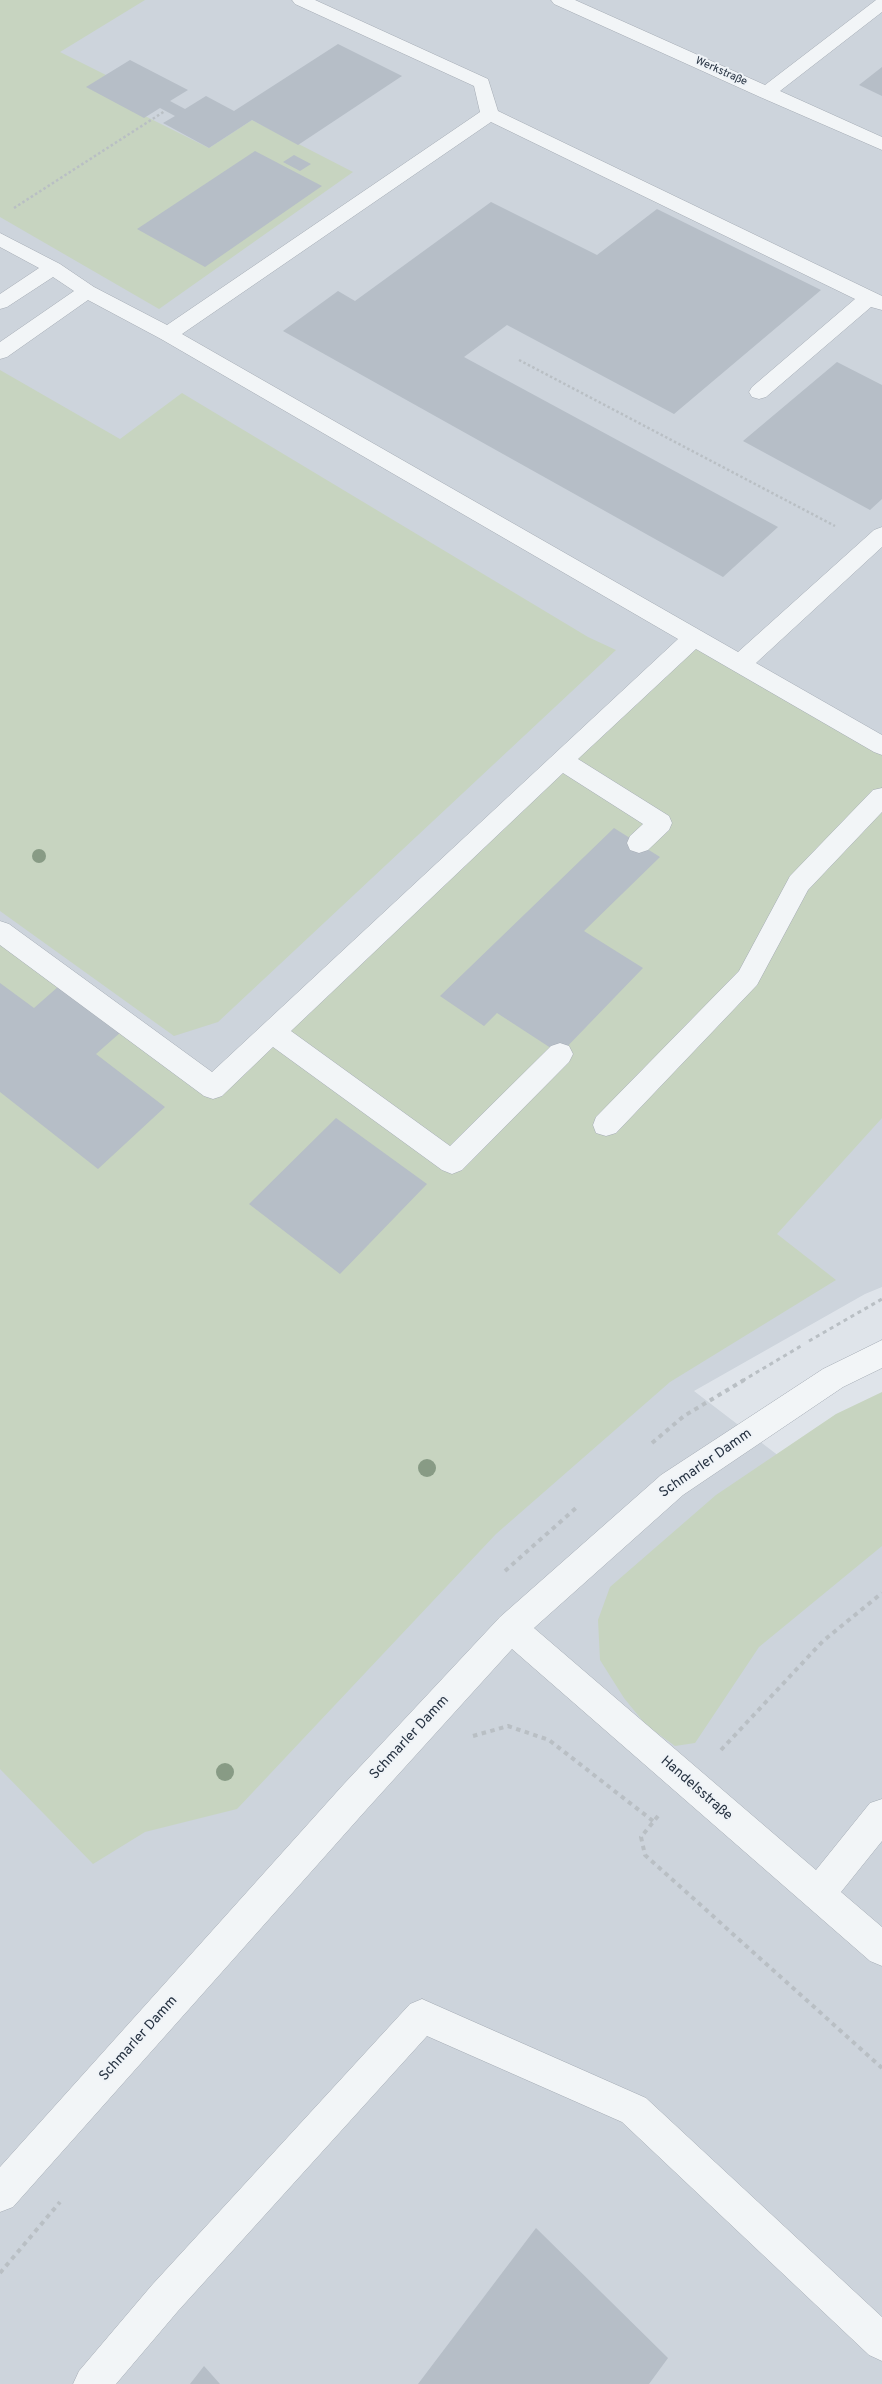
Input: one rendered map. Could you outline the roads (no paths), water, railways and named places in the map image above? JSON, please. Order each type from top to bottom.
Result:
[{"type":"street","points":[[301,0],[482,83],[490,114],[875,301],[758,392]]},
{"type":"street","name":"Werkstraße","points":[[560,0],[882,144]]},
{"type":"street","points":[[766,93],[882,3],[875,0]]},
{"type":"street","points":[[168,334],[490,114]]},
{"type":"street","points":[[0,239],[52,268],[87,291],[168,334],[882,746]]},
{"type":"street","points":[[0,304],[52,268]]},
{"type":"street","points":[[0,352],[87,291]]},
{"type":"street","points":[[740,664],[877,540]]},
{"type":"street","points":[[0,931],[213,1088],[561,760],[694,638]]},
{"type":"street","points":[[561,760],[660,823],[639,843]]},
{"type":"street","points":[[606,1125],[748,978],[800,883],[882,797]]},
{"type":"street","points":[[272,1032],[452,1162],[560,1054]]},
{"type":"street","name":"Schmarler Damm","points":[[0,2194],[355,1797],[511,1628],[672,1484],[833,1378],[882,1353]]},
{"type":"street","name":"Handelsstraße","points":[[511,1628],[882,1949]]},
{"type":"street","points":[[818,1894],[882,1815]]},
{"type":"street","points":[[92,2384],[165,2298],[422,2016],[634,2110],[882,2342]]}]
